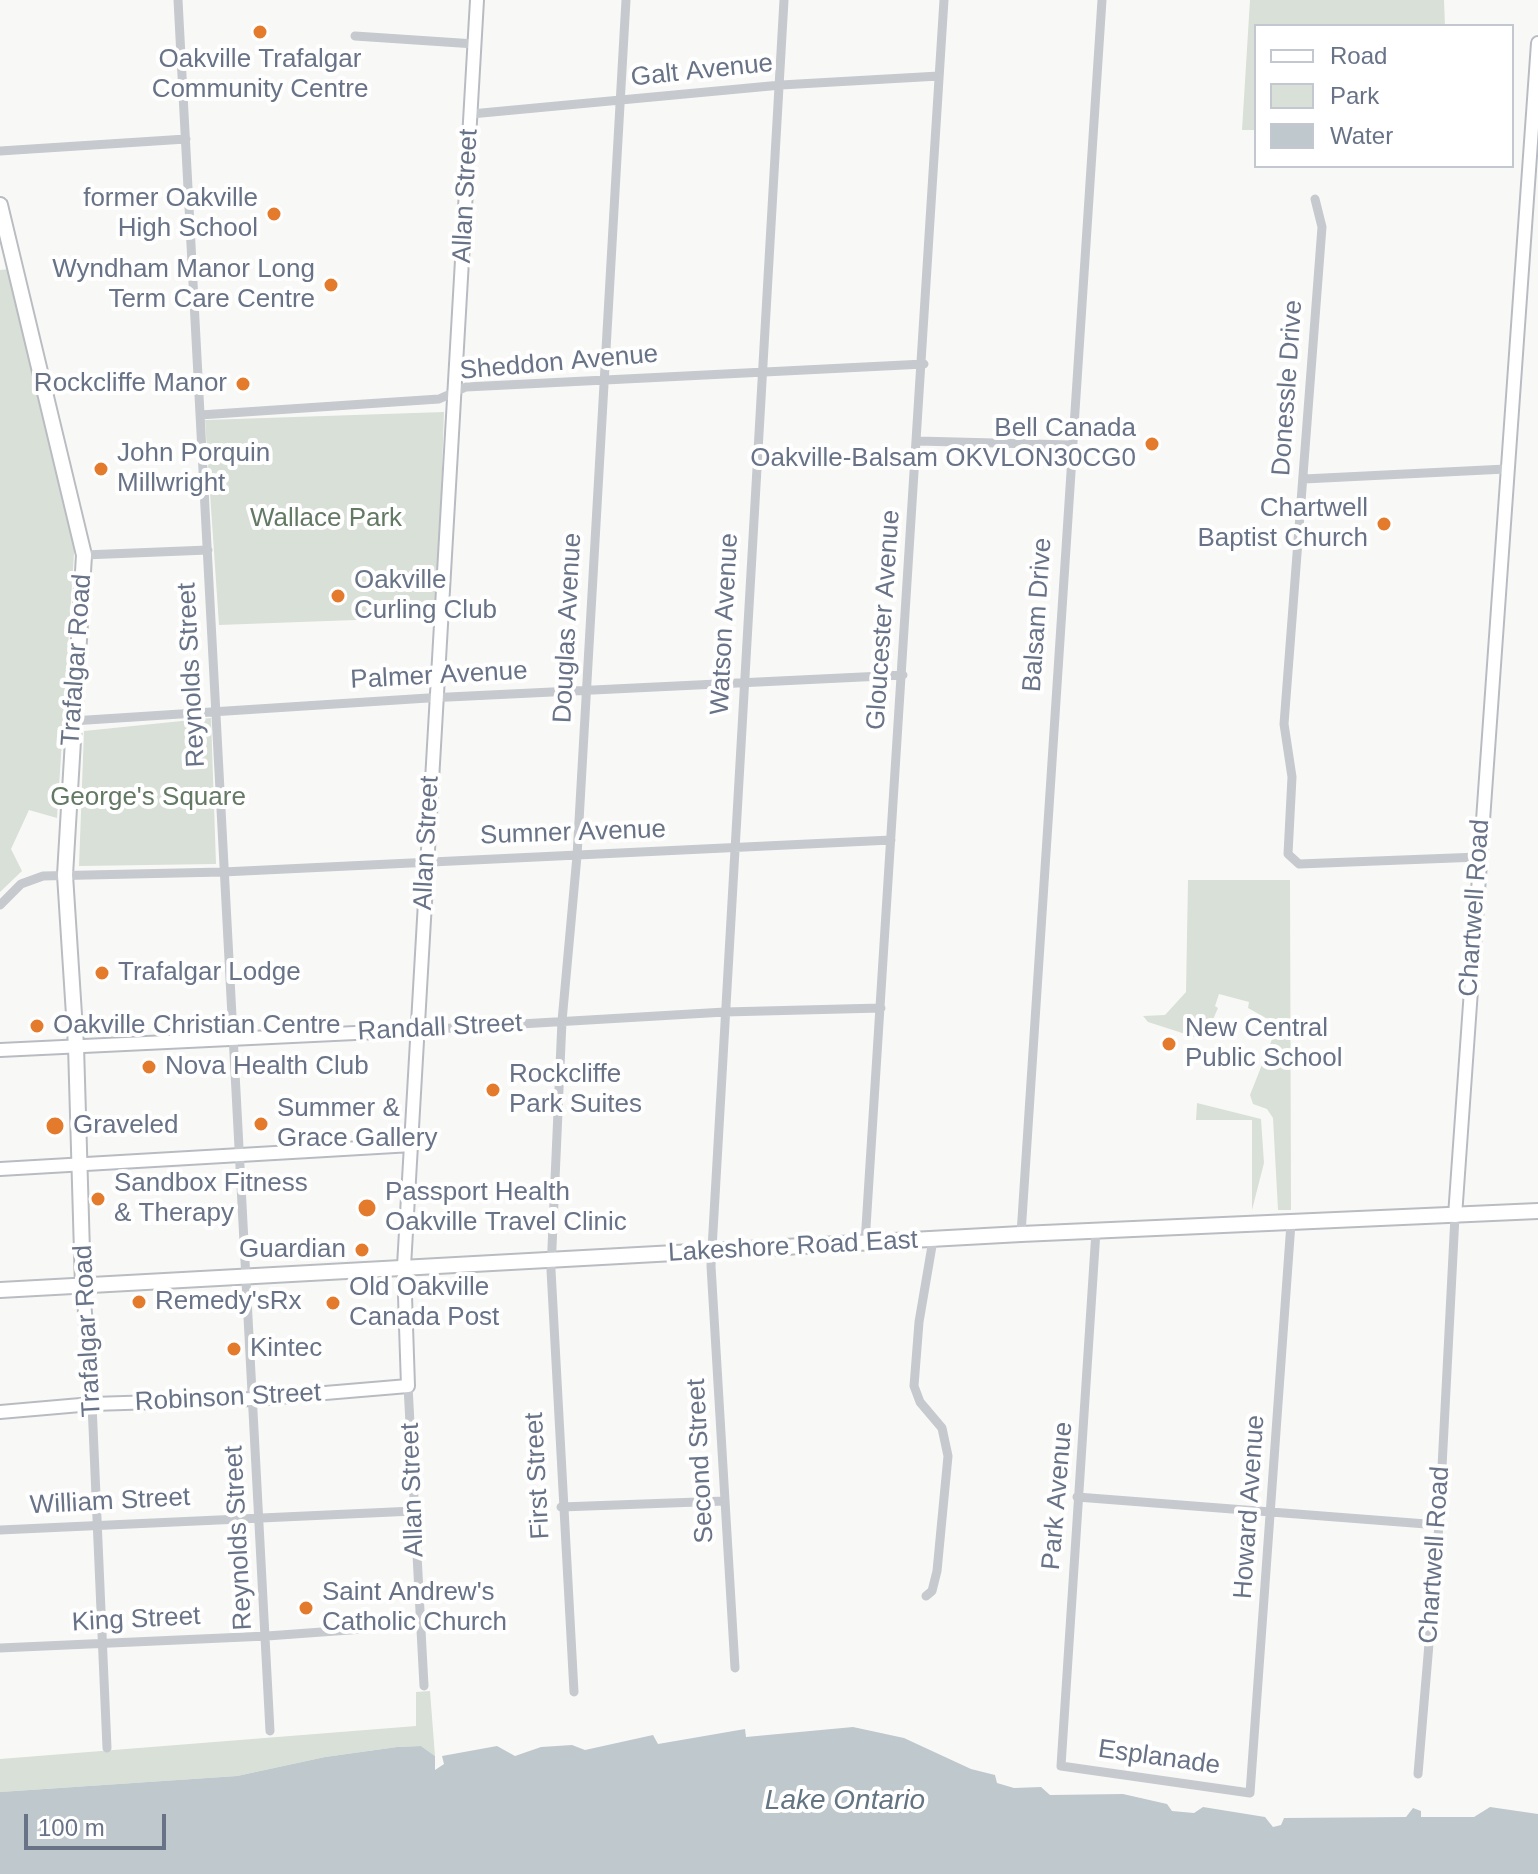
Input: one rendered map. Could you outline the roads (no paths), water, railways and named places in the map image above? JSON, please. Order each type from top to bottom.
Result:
[{"type":"main road","name":"Trafalgar Road","points":[[0,205],[84,555],[65,875],[76,1046],[83,1287]]},
{"type":"main road","name":"Lakeshore Road East","points":[[0,1290],[551,1258],[1538,1211]]},
{"type":"street","name":"Reynolds Street","points":[[178,0],[270,1731]]},
{"type":"street","name":"Allan Street","points":[[424,1686],[418,1625],[404,1266],[434,698],[477,0]]},
{"type":"street","name":"Douglas Avenue","points":[[551,1258],[562,1021],[577,856],[626,0]]},
{"type":"street","name":"Watson Avenue","points":[[712,1251],[784,0]]},
{"type":"street","name":"Gloucester Avenue","points":[[865,1243],[924,364],[944,0]]},
{"type":"street","name":"Balsam Drive","points":[[1021,1234],[1071,445],[1091,212],[1102,0]]},
{"type":"street","points":[[355,36],[475,44]]},
{"type":"street","name":"Chartwell Road","points":[[1418,1774],[1439,1525],[1455,1216],[1506,469],[1533,205],[1538,43]]},
{"type":"street","name":"Galt Avenue","points":[[471,114],[781,85],[939,76]]},
{"type":"street","points":[[0,151],[186,139]]},
{"type":"street","name":"Donessle Drive","points":[[1315,199],[1322,227],[1284,724],[1292,777],[1288,854],[1299,864],[1479,857]]},
{"type":"street","name":"Sheddon Avenue","points":[[200,415],[439,399],[466,387],[924,364]]},
{"type":"street","points":[[918,441],[1071,445]]},
{"type":"street","points":[[1304,479],[1506,469]]},
{"type":"street","points":[[84,555],[208,550]]},
{"type":"street","name":"Palmer Avenue","points":[[72,721],[215,710],[903,675]]},
{"type":"street","name":"Sumner Avenue","points":[[0,905],[21,884],[43,876],[223,872],[891,840]]},
{"type":"street","name":"Randall Street","points":[[0,1050],[725,1012],[881,1008]]},
{"type":"street","points":[[0,1169],[412,1145]]},
{"type":"street","name":"Howard Avenue","points":[[1250,1793],[1291,1223]]},
{"type":"street","name":"Park Avenue","points":[[1061,1766],[1077,1497],[1086,1422],[1096,1231]]},
{"type":"street","points":[[926,1596],[932,1591],[937,1571],[948,1456],[942,1428],[920,1402],[914,1386],[919,1322],[933,1240]]},
{"type":"street","name":"Second Street","points":[[712,1251],[735,1668]]},
{"type":"street","name":"First Street","points":[[551,1258],[561,1507],[574,1692]]},
{"type":"street","name":"Trafalgar Road","points":[[83,1287],[92,1404],[107,1748]]},
{"type":"street","name":"Robinson Street","points":[[0,1412],[92,1404],[254,1399],[408,1386]]},
{"type":"street","points":[[1077,1497],[1439,1525]]},
{"type":"street","points":[[561,1507],[725,1501]]},
{"type":"street","name":"William Street","points":[[0,1530],[414,1511]]},
{"type":"street","name":"King Street","points":[[0,1648],[267,1636],[418,1625]]},
{"type":"street","name":"Esplanade","points":[[1061,1766],[1250,1793]]},
{"type":"water","name":"Lake Ontario","points":[[853,1727],[904,1738],[971,1769],[995,1775],[997,1783],[1014,1788],[1041,1787],[1050,1795],[1123,1794],[1167,1804],[1172,1811],[1194,1813],[1203,1807],[1265,1817],[1273,1827],[1281,1825],[1284,1818],[1406,1817],[1413,1808],[1421,1811],[1421,1817],[1474,1817],[1490,1807],[1538,1814],[1538,1874],[0,1874],[0,1792],[237,1776],[325,1757],[397,1747],[421,1746],[435,1756],[435,1770],[444,1764],[442,1756],[497,1746],[515,1756],[541,1747],[572,1745],[585,1750],[653,1735],[658,1744],[745,1729],[746,1737]]},
{"type":"place","name":"Oakville Trafalgar Community Centre","points":[[260,32]]},
{"type":"place","name":"former Oakville High School","points":[[274,214]]},
{"type":"place","name":"Wyndham Manor Long Term Care Centre","points":[[331,285]]},
{"type":"place","name":"Rockcliffe Manor","points":[[243,384]]},
{"type":"place","name":"Bell Canada Oakville-Balsam OKVLON30CG0","points":[[1152,444]]},
{"type":"place","name":"John Porquin Millwright","points":[[101,469]]},
{"type":"place","name":"Chartwell Baptist Church","points":[[1384,524]]},
{"type":"place","name":"Oakville Curling Club","points":[[338,596]]},
{"type":"place","name":"Trafalgar Lodge","points":[[102,973]]},
{"type":"place","name":"Oakville Christian Centre","points":[[37,1026]]},
{"type":"place","name":"New Central Public School","points":[[1169,1044]]},
{"type":"place","name":"Nova Health Club","points":[[149,1067]]},
{"type":"place","name":"Rockcliffe Park Suites","points":[[493,1090]]},
{"type":"place","name":"Summer & Grace Gallery","points":[[261,1124]]},
{"type":"place","name":"Graveled","points":[[55,1126]]},
{"type":"place","name":"Sandbox Fitness & Therapy","points":[[98,1199]]},
{"type":"place","name":"Passport Health Oakville Travel Clinic","points":[[367,1208]]},
{"type":"place","name":"Guardian","points":[[362,1250]]},
{"type":"place","name":"Remedy'sRx","points":[[139,1302]]},
{"type":"place","name":"Old Oakville Canada Post","points":[[333,1303]]},
{"type":"place","name":"Kintec","points":[[234,1349]]},
{"type":"place","name":"Saint Andrew's Catholic Church","points":[[306,1608]]},
{"type":"park label","name":"Wallace Park","points":[[326,519]]},
{"type":"park label","name":"George's Square","points":[[148,798]]}]
